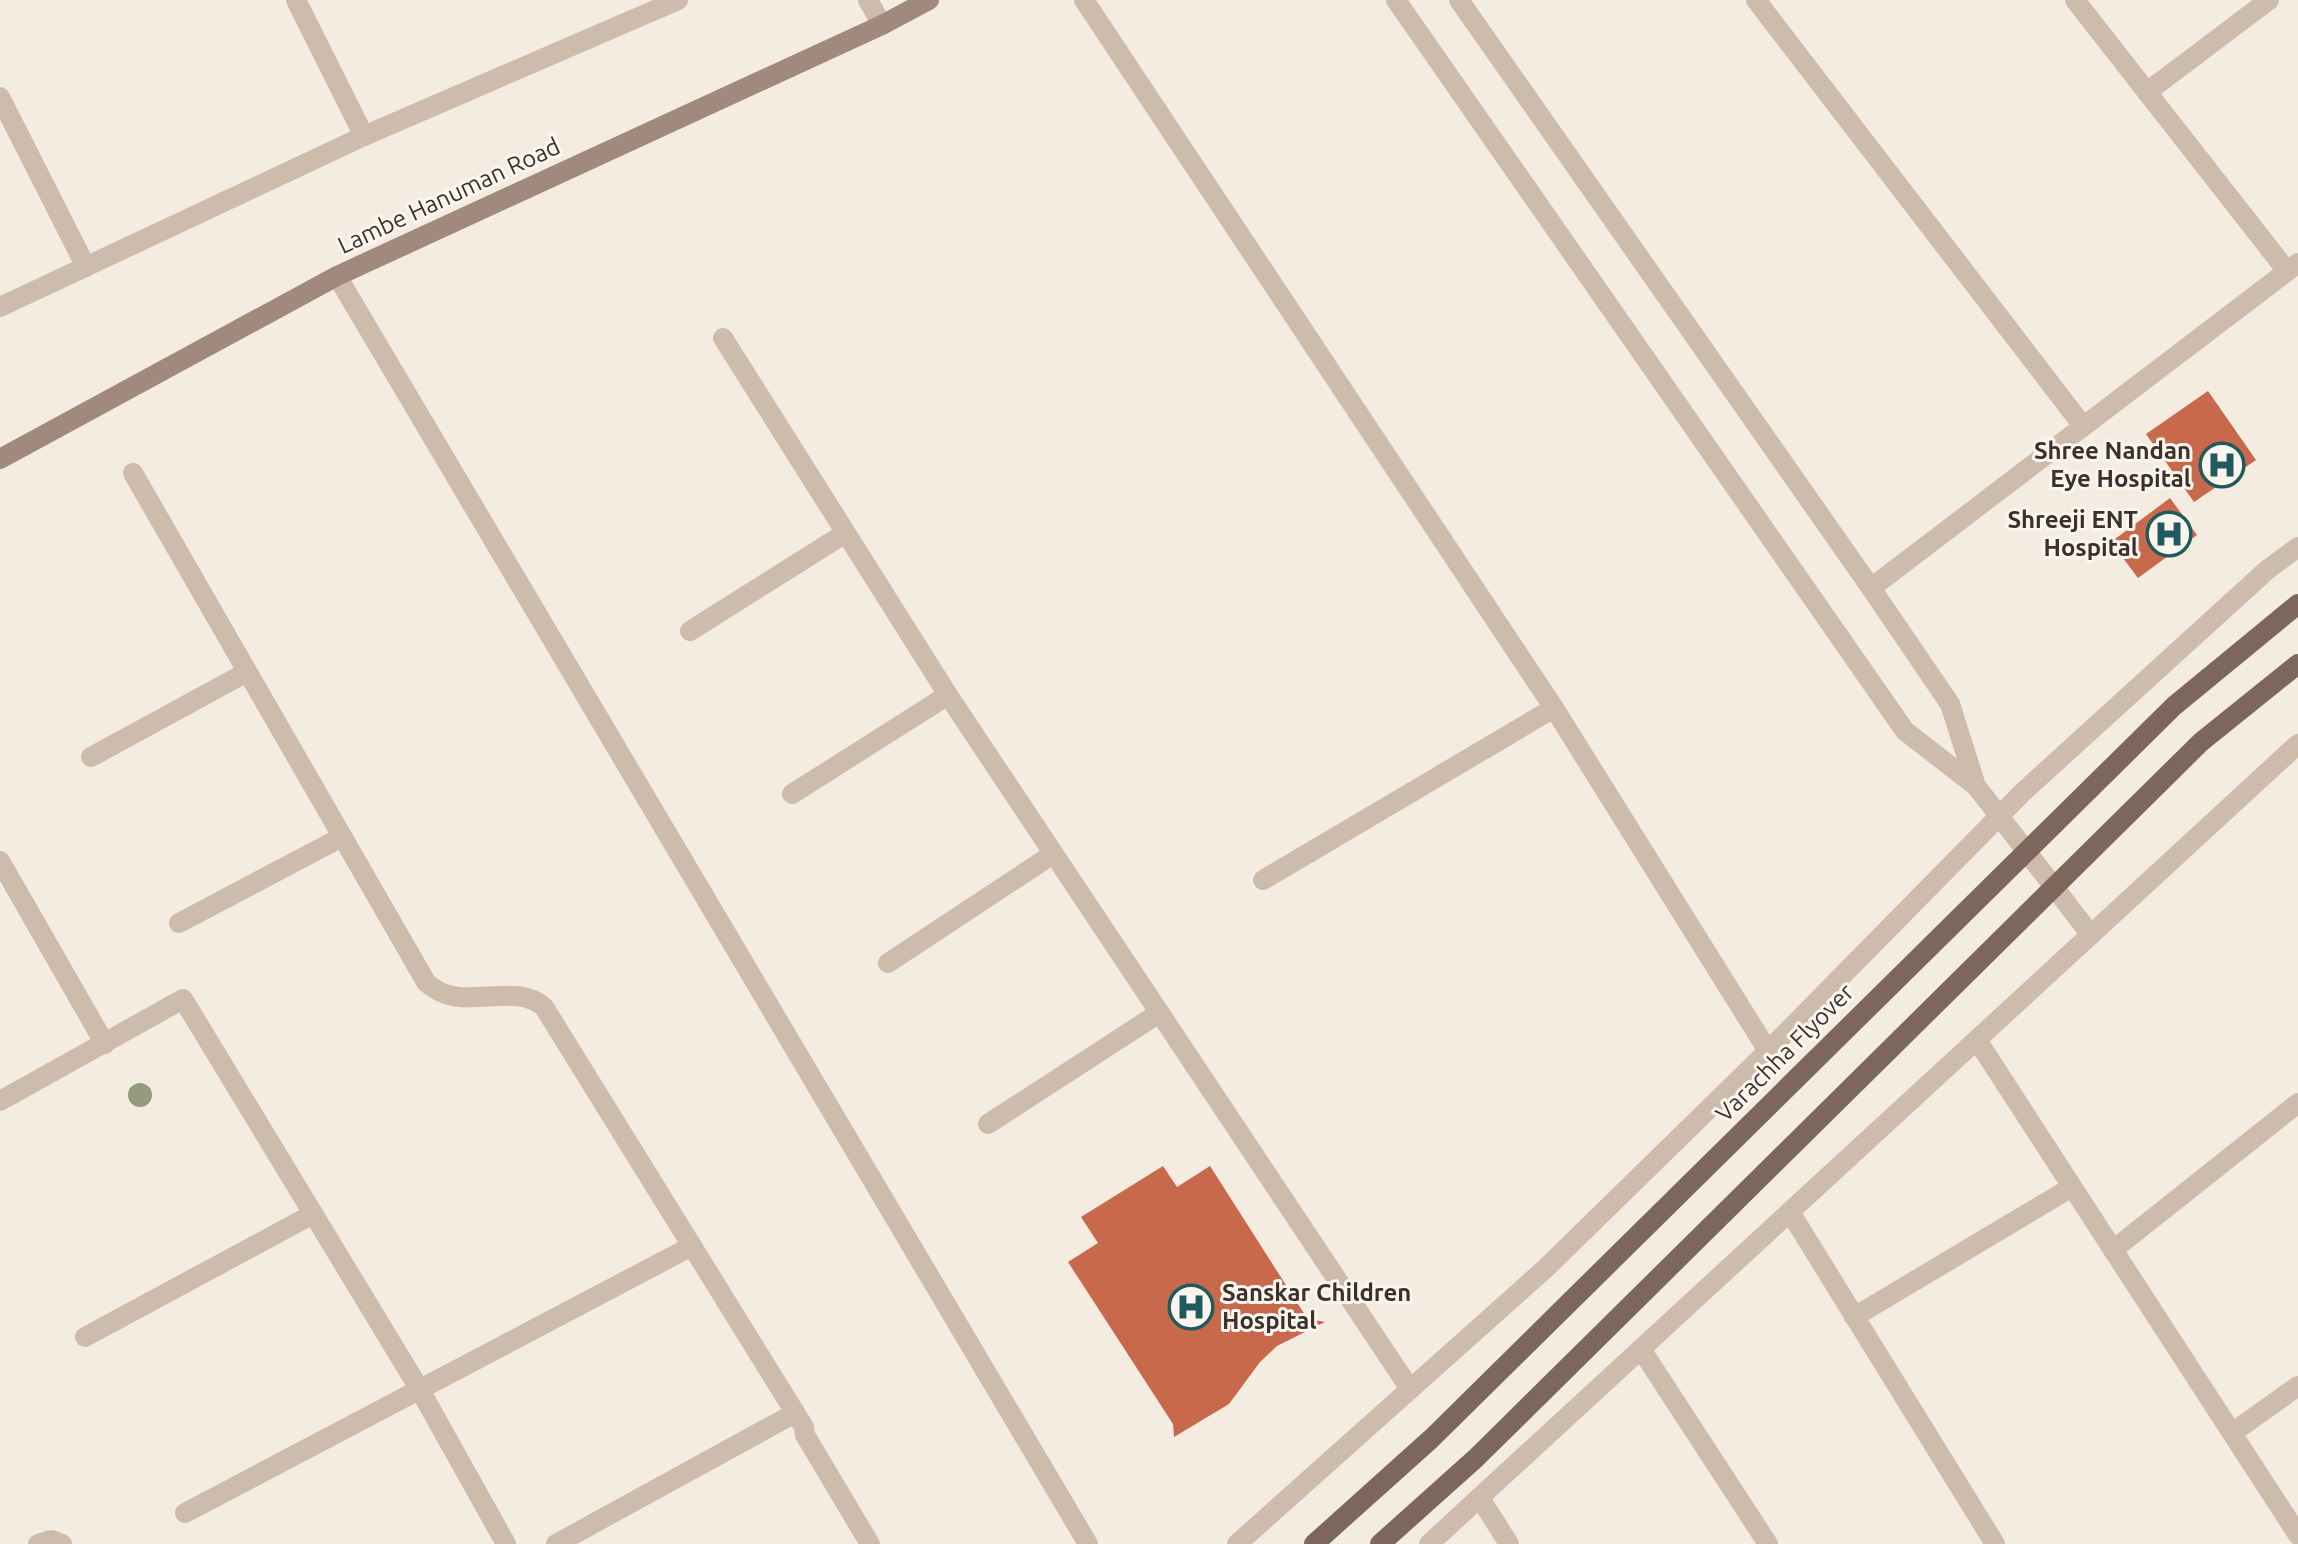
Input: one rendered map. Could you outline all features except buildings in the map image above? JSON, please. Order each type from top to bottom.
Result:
[{"type":"main road","name":"Lambe Hanuman Road","points":[[0,459],[337,276],[882,25],[929,0]]},
{"type":"main road","name":"Varachha Flyover","points":[[1314,1544],[1432,1438],[2174,706],[2298,604]]},
{"type":"main road","points":[[1380,1544],[1476,1458],[2201,742],[2298,664]]},
{"type":"street","points":[[296,0],[364,136]]},
{"type":"street","points":[[0,307],[364,136],[678,0]]},
{"type":"street","points":[[868,0],[882,25]]},
{"type":"street","points":[[1084,0],[1554,708],[1768,1051]]},
{"type":"street","points":[[1396,0],[1905,731],[1976,786],[2091,935]]},
{"type":"street","points":[[1459,0],[1950,704],[1976,786]]},
{"type":"street","points":[[1756,0],[2083,426]]},
{"type":"street","points":[[1871,588],[2293,267],[2147,92],[2075,0]]},
{"type":"street","points":[[2147,92],[2269,0]]},
{"type":"street","points":[[0,97],[86,267]]},
{"type":"street","points":[[337,276],[1088,1544]]},
{"type":"street","points":[[723,338],[948,695],[1410,1389]]},
{"type":"street","points":[[133,473],[426,982],[436,992],[450,998],[525,997],[544,1007],[804,1427],[805,1435],[870,1544]]},
{"type":"street","points":[[690,631],[844,534]]},
{"type":"street","points":[[1237,1544],[1546,1268],[1768,1051],[1999,816],[2267,570],[2298,547]]},
{"type":"street","points":[[91,757],[247,672]]},
{"type":"street","points":[[792,794],[948,695]]},
{"type":"street","points":[[1263,880],[1554,708]]},
{"type":"street","points":[[1429,1544],[2298,744]]},
{"type":"street","points":[[179,923],[342,837]]},
{"type":"street","points":[[888,963],[1053,854]]},
{"type":"street","points":[[0,861],[105,1044]]},
{"type":"street","points":[[0,1101],[183,999],[420,1390],[506,1544]]},
{"type":"street","points":[[988,1124],[1159,1013]]},
{"type":"street","points":[[1977,1040],[2298,1535]]},
{"type":"street","points":[[2113,1250],[2298,1103]]},
{"type":"street","points":[[1854,1317],[2072,1187]]},
{"type":"street","points":[[1790,1212],[1995,1544]]},
{"type":"street","points":[[85,1337],[313,1214]]},
{"type":"street","points":[[185,1513],[692,1246]]},
{"type":"street","points":[[1641,1349],[1768,1544]]},
{"type":"street","points":[[2232,1433],[2298,1386]]},
{"type":"street","points":[[556,1544],[795,1413]]},
{"type":"street","points":[[1480,1498],[1509,1544]]},
{"type":"street","points":[[38,1544],[51,1540],[62,1544]]},
{"type":"place","name":"Shree Nandan Eye Hospital","points":[[2222,465]]},
{"type":"place","name":"Shreeji ENT Hospital","points":[[2169,534]]},
{"type":"place","name":"Sanskar Children Hospital","points":[[1191,1307]]}]
